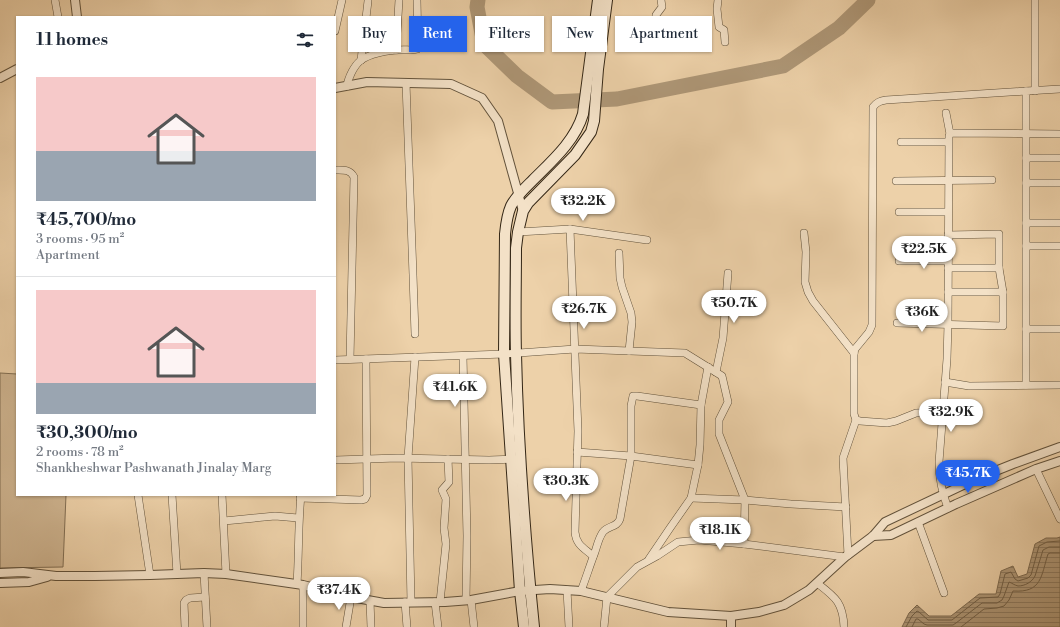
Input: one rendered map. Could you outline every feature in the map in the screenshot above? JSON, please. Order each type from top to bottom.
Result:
[{"type":"main road","points":[[534,627],[521,459],[516,354],[516,248],[523,212],[528,203],[575,155],[591,132],[594,121],[593,68],[598,0]]},
{"type":"main road","points":[[524,627],[510,460],[504,354],[505,234],[508,215],[518,196],[575,134],[583,114],[607,0]]},
{"type":"street","points":[[55,0],[58,16]]},
{"type":"street","points":[[75,0],[77,16]]},
{"type":"street","points":[[336,27],[342,0]]},
{"type":"street","points":[[398,16],[399,0]]},
{"type":"street","points":[[401,50],[418,49],[417,0]]},
{"type":"street","points":[[656,16],[662,7],[661,0]]},
{"type":"street","points":[[718,0],[717,8],[719,27],[724,30],[724,42]]},
{"type":"street","points":[[1035,0],[1035,91]]},
{"type":"street","points":[[361,60],[368,1]]},
{"type":"street","points":[[347,86],[348,79],[359,61],[365,57],[382,52]]},
{"type":"street","points":[[0,78],[16,70]]},
{"type":"street","points":[[336,88],[367,82],[451,84],[482,98],[498,121],[523,212]]},
{"type":"street","points":[[406,83],[415,334]]},
{"type":"street","points":[[847,556],[843,458],[856,420],[854,414],[854,353],[855,349],[869,332],[872,325],[873,107],[876,103],[886,100],[1060,89]]},
{"type":"street","points":[[1026,91],[1026,385]]},
{"type":"street","points":[[946,113],[950,134],[948,142],[948,324],[939,476],[943,495],[948,508]]},
{"type":"street","points":[[950,134],[1060,134]]},
{"type":"street","points":[[901,142],[948,142]]},
{"type":"street","points":[[1026,158],[1060,158]]},
{"type":"street","points":[[336,170],[346,170],[352,172],[354,177],[350,359]]},
{"type":"street","points":[[896,181],[992,180]]},
{"type":"street","points":[[1026,183],[1060,183]]},
{"type":"street","points":[[899,212],[948,212]]},
{"type":"street","points":[[1026,223],[1060,223]]},
{"type":"street","points":[[570,229],[578,431],[575,538],[578,544],[593,556]]},
{"type":"street","points":[[518,232],[570,229],[647,240]]},
{"type":"street","points":[[804,233],[806,252],[804,282],[808,292],[813,301],[854,353]]},
{"type":"street","points":[[897,323],[1003,326],[1003,292],[999,268],[999,234],[948,235]]},
{"type":"street","points":[[1026,246],[1060,246]]},
{"type":"street","points":[[619,253],[620,278],[631,313],[632,322],[629,351]]},
{"type":"street","points":[[899,261],[999,268]]},
{"type":"street","points":[[716,372],[724,338],[728,273]]},
{"type":"street","points":[[948,292],[1003,292]]},
{"type":"street","points":[[1026,329],[1060,329]]},
{"type":"street","points":[[336,360],[516,354],[575,349],[685,353],[722,376],[728,402],[719,420],[719,434],[745,500],[744,544]]},
{"type":"street","points":[[463,356],[469,600],[474,627]]},
{"type":"street","points":[[407,627],[408,458],[415,357]]},
{"type":"street","points":[[303,627],[298,518],[300,496],[361,500],[365,499],[368,495],[366,359]]},
{"type":"street","points":[[648,561],[691,498],[698,465],[701,405],[708,367]]},
{"type":"street","points":[[945,382],[969,386],[1060,385]]},
{"type":"street","points":[[581,591],[603,532],[607,528],[615,526],[619,523],[630,456],[631,406],[633,396],[701,405]]},
{"type":"street","points":[[856,420],[887,423],[916,413],[943,412]]},
{"type":"street","points":[[0,573],[22,572],[56,576],[204,573],[226,574],[300,584],[351,597],[384,603],[469,600],[520,591],[550,589],[567,590],[581,591],[668,612],[731,616],[759,612],[784,605],[809,590],[872,536],[885,522],[978,478],[1060,447]]},
{"type":"street","points":[[577,452],[630,456],[698,465]]},
{"type":"street","points":[[336,460],[408,458],[466,460],[521,459]]},
{"type":"street","points":[[438,627],[438,602],[446,544],[444,528],[446,499],[442,490],[449,482],[448,459]]},
{"type":"street","points":[[872,536],[891,535],[948,508],[1060,460]]},
{"type":"street","points":[[1036,469],[1060,519]]},
{"type":"street","points":[[138,496],[150,575]]},
{"type":"street","points":[[172,496],[176,574]]},
{"type":"street","points":[[222,496],[226,574]]},
{"type":"street","points":[[691,498],[745,500],[846,508]]},
{"type":"street","points":[[224,521],[275,516],[298,518]]},
{"type":"street","points":[[918,522],[944,593]]},
{"type":"street","points":[[604,627],[607,597],[637,567],[678,542],[699,540],[847,556]]},
{"type":"street","points":[[204,573],[207,627]]},
{"type":"street","points":[[0,583],[29,582],[56,576]]},
{"type":"street","points":[[817,583],[832,594],[838,601],[842,611],[844,627]]},
{"type":"street","points":[[567,590],[569,627]]},
{"type":"street","points":[[185,627],[184,603],[186,600],[190,598],[205,597]]},
{"type":"street","points":[[346,627],[351,597]]},
{"type":"street","points":[[370,600],[371,627]]},
{"type":"street","points":[[731,616],[731,627]]},
{"type":"shaded area","points":[[0,373],[16,374],[16,496],[66,496],[63,567],[0,568]]},
{"type":"water","points":[[1060,537],[1060,627],[902,627],[909,613],[917,605],[929,616],[951,616],[979,594],[996,594],[1001,571],[1013,566],[1018,577],[1027,574],[1035,544],[1046,538]]},
{"type":"waterway","points":[[478,0],[477,7],[484,44],[517,76],[552,102],[617,99],[783,66],[839,28],[868,0]]}]
